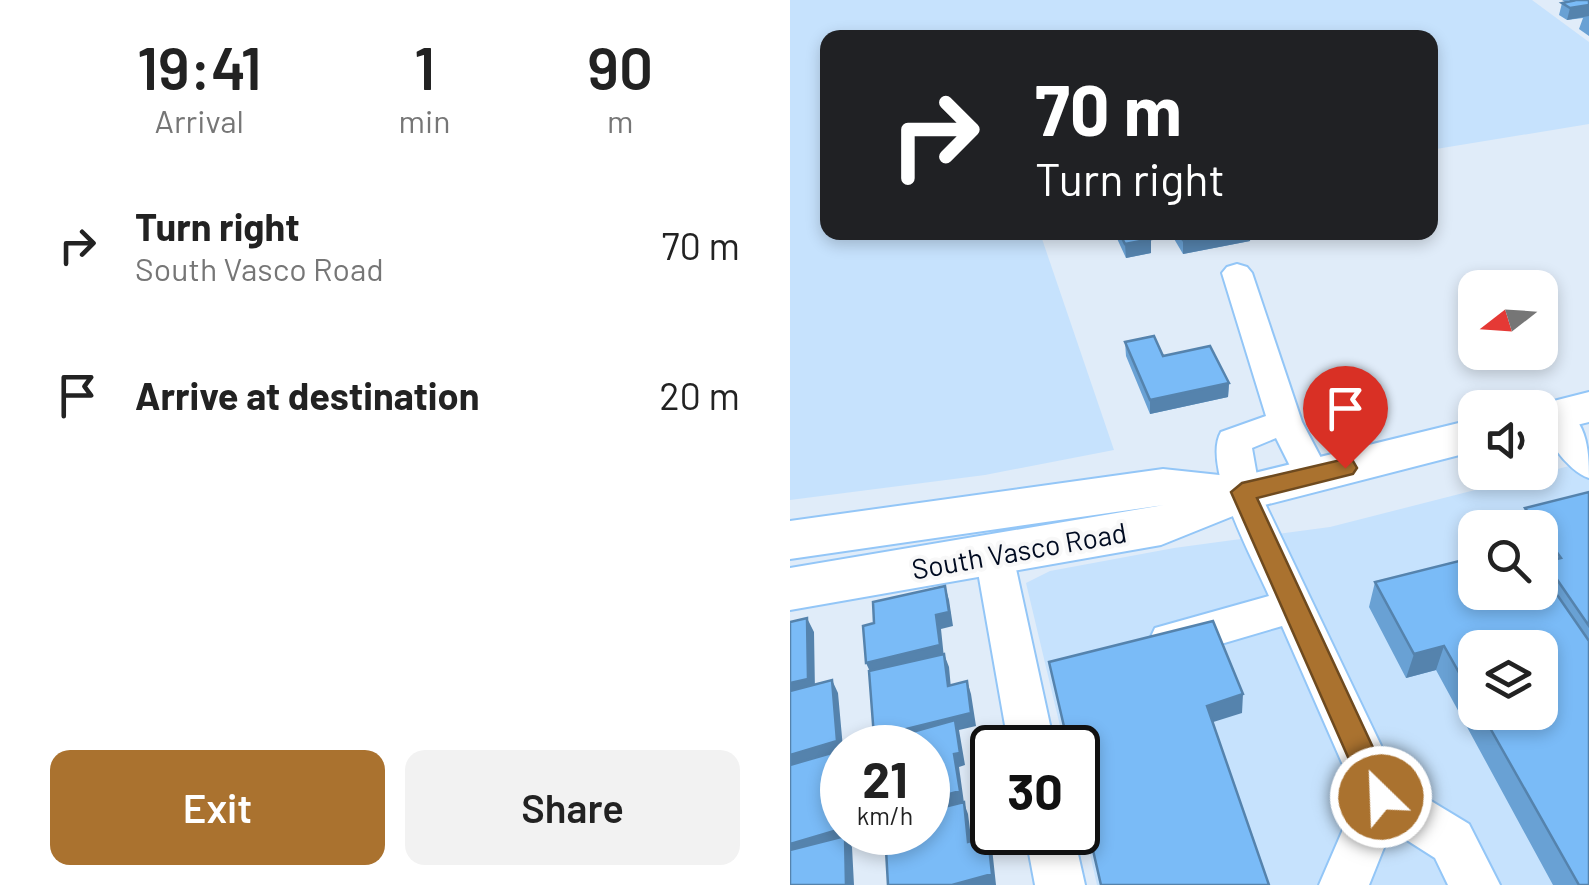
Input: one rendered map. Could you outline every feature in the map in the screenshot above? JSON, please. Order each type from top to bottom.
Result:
[{"type":"main road","name":"South Vasco Road","points":[[790,589],[1160,526],[1242,492],[1458,439]]},
{"type":"main road","name":"South Vasco Road","points":[[790,540],[1163,487],[1242,492]]},
{"type":"street","points":[[1237,274],[1285,422],[1312,476]]},
{"type":"street","points":[[1561,414],[1589,465]]},
{"type":"street","points":[[1285,422],[1233,441],[1242,492],[1381,797],[1452,841],[1475,885]]},
{"type":"street","points":[[994,554],[1027,725]]},
{"type":"street","points":[[1134,651],[1294,606]]},
{"type":"street","points":[[1344,885],[1381,797]]},
{"type":"street","points":[[1054,855],[1060,885]]},
{"type":"shaded area","points":[[790,0],[1532,0],[1589,42],[1589,124],[1438,149],[1438,30],[820,30],[820,240],[1042,240],[1114,450],[985,475],[790,500]]},
{"type":"shaded area","points":[[1589,461],[1589,885],[1097,885],[1090,855],[1100,855],[1100,725],[1060,725],[1026,583],[1050,571],[1174,548],[1330,527],[1475,490],[1558,490],[1558,469]]},
{"type":"building","points":[[1589,0],[1589,5],[1570,8],[1562,3]]},
{"type":"building","points":[[1154,336],[1163,356],[1210,346],[1229,383],[1150,400],[1125,342]]},
{"type":"building","points":[[1589,492],[1589,626],[1558,581],[1558,510],[1525,508]]},
{"type":"building","points":[[1458,561],[1458,610],[1558,610],[1558,596],[1589,641],[1589,885],[1579,885],[1491,730],[1558,730],[1558,630],[1458,630],[1458,671],[1444,646],[1414,654],[1375,582]]},
{"type":"building","points":[[945,586],[949,612],[936,615],[940,645],[866,663],[863,626],[874,623],[873,602]]},
{"type":"building","points":[[807,618],[808,679],[790,683],[790,622]]},
{"type":"building","points":[[1213,621],[1243,694],[1207,706],[1269,885],[1101,885],[1094,855],[1100,855],[1100,725],[1064,725],[1049,662]]},
{"type":"building","points":[[944,654],[948,686],[967,681],[971,713],[922,725],[873,725],[869,671]]},
{"type":"building","points":[[832,680],[836,725],[820,725],[820,746],[790,755],[790,691]]},
{"type":"building","points":[[955,720],[960,753],[954,754],[960,791],[950,794],[950,725],[937,725]]},
{"type":"building","points":[[820,756],[820,835],[790,844],[790,765]]},
{"type":"building","points":[[964,802],[970,855],[990,855],[992,874],[952,885],[888,885],[886,855],[950,855],[950,806]]},
{"type":"building","points":[[820,842],[820,855],[845,855],[846,885],[790,885],[790,850]]},
{"type":"route","points":[[1345,468],[1242,492],[1381,797]]}]
